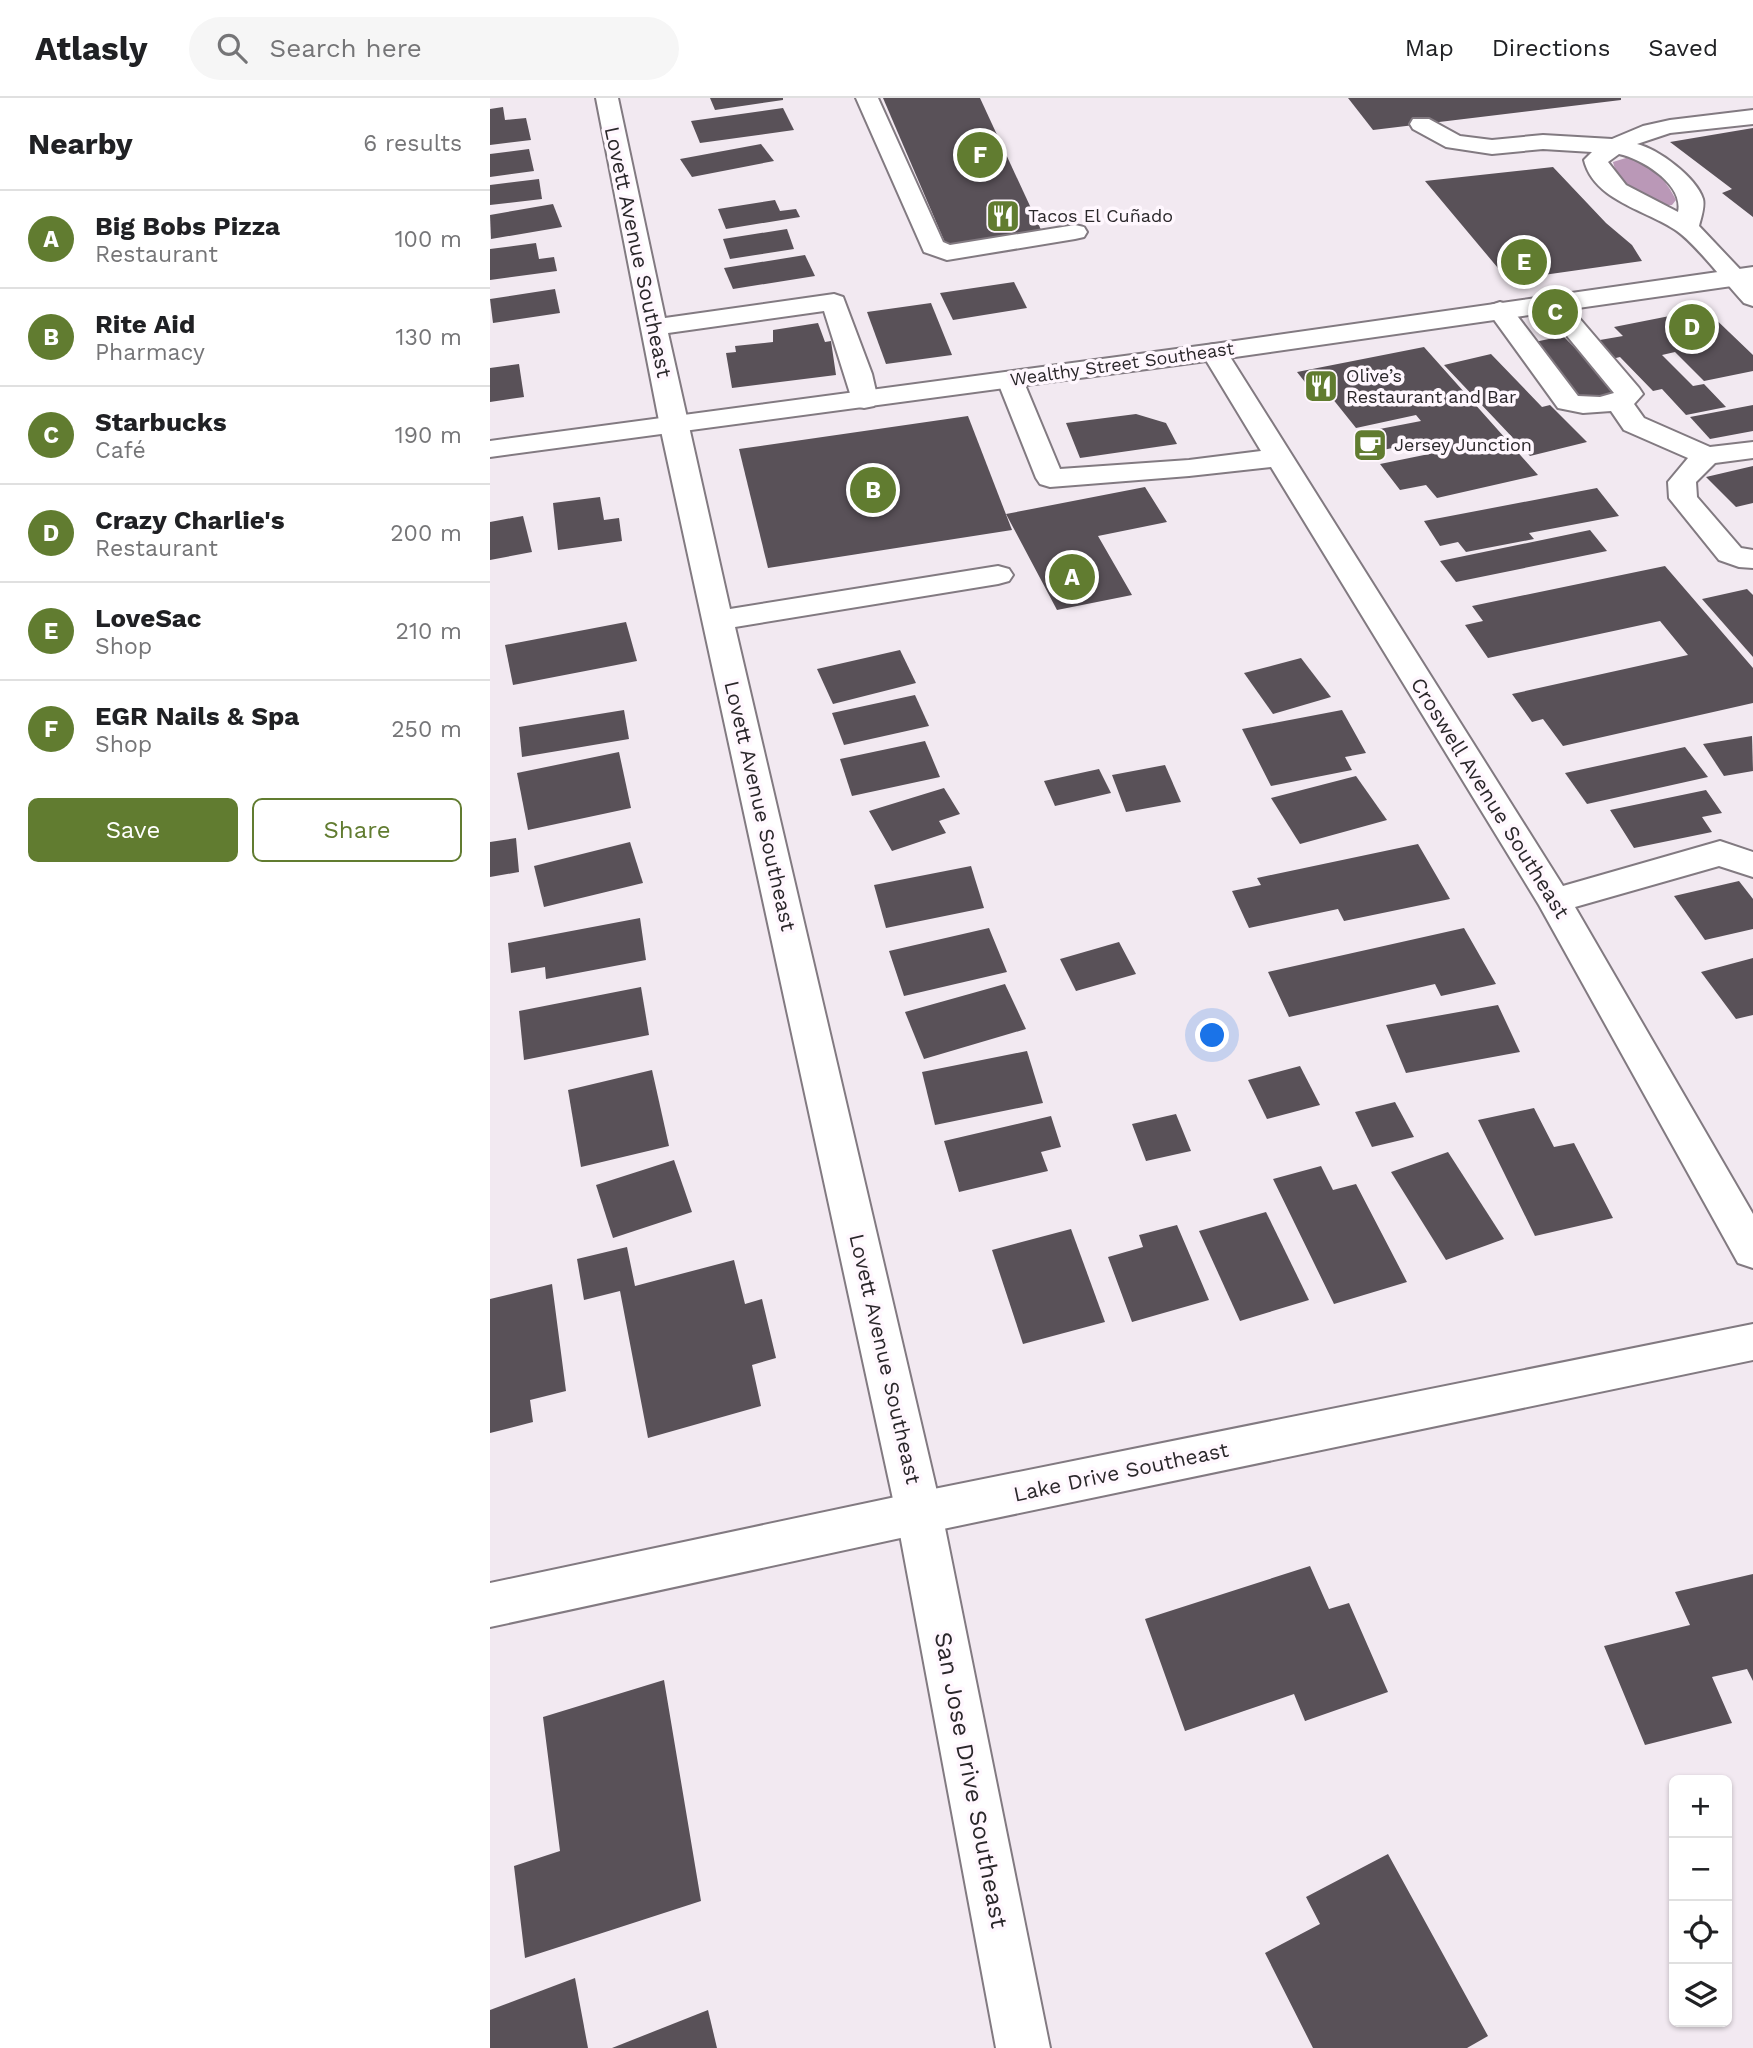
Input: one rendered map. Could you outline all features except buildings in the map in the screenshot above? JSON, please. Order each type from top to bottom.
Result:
[{"type":"street","name":"Lovett Avenue Southeast","points":[[607,98],[674,426],[919,1513]]},
{"type":"street","points":[[867,98],[933,247],[947,253],[1074,232]]},
{"type":"street","points":[[1753,117],[1649,130],[1612,146],[1596,160],[1598,168],[1608,181],[1633,201],[1687,227],[1743,276],[1753,298]]},
{"type":"street","points":[[1421,124],[1454,142],[1492,147],[1543,142],[1612,146],[1640,152],[1660,165],[1687,190],[1692,202],[1687,227]]},
{"type":"street","name":"Wealthy Street Southeast","points":[[490,449],[1214,352],[1743,276]]},
{"type":"street","points":[[654,327],[834,302],[859,374],[864,400]]},
{"type":"street","points":[[1500,310],[1568,402],[1581,407],[1618,401],[1629,394],[1553,303]]},
{"type":"street","name":"Croswell Avenue Southeast","points":[[1214,352],[1554,901],[1753,1251]]},
{"type":"street","points":[[1010,380],[1050,478],[1189,468],[1280,457]]},
{"type":"street","points":[[1618,401],[1634,424],[1707,456],[1753,450]]},
{"type":"street","points":[[1707,456],[1691,469],[1682,482],[1683,498],[1730,554],[1753,559]]},
{"type":"street","points":[[718,620],[998,575]]},
{"type":"street","points":[[1554,901],[1720,853],[1753,865]]},
{"type":"street","name":"Lake Drive Southeast","points":[[490,1605],[919,1513],[1753,1342]]},
{"type":"street","name":"San Jose Drive Southeast","points":[[919,1513],[1023,2048]]},
{"type":"shaded area","points":[[1629,157],[1644,163],[1663,179],[1676,200],[1672,205],[1645,199],[1621,179],[1613,162]]},
{"type":"place","name":"EGR Nails & Spa","points":[[980,155]]},
{"type":"place","name":"Tacos El Cuñado","points":[[1003,216]]},
{"type":"place","name":"LoveSac","points":[[1524,262]]},
{"type":"place","name":"Starbucks","points":[[1555,312]]},
{"type":"place","name":"Crazy Charlie's","points":[[1692,327]]},
{"type":"place","name":"Olive’s Restaurant and Bar","points":[[1321,386]]},
{"type":"place","name":"Jersey Junction","points":[[1370,445]]},
{"type":"place","name":"Rite Aid","points":[[873,490]]},
{"type":"place","name":"Big Bobs Pizza","points":[[1072,577]]}]
